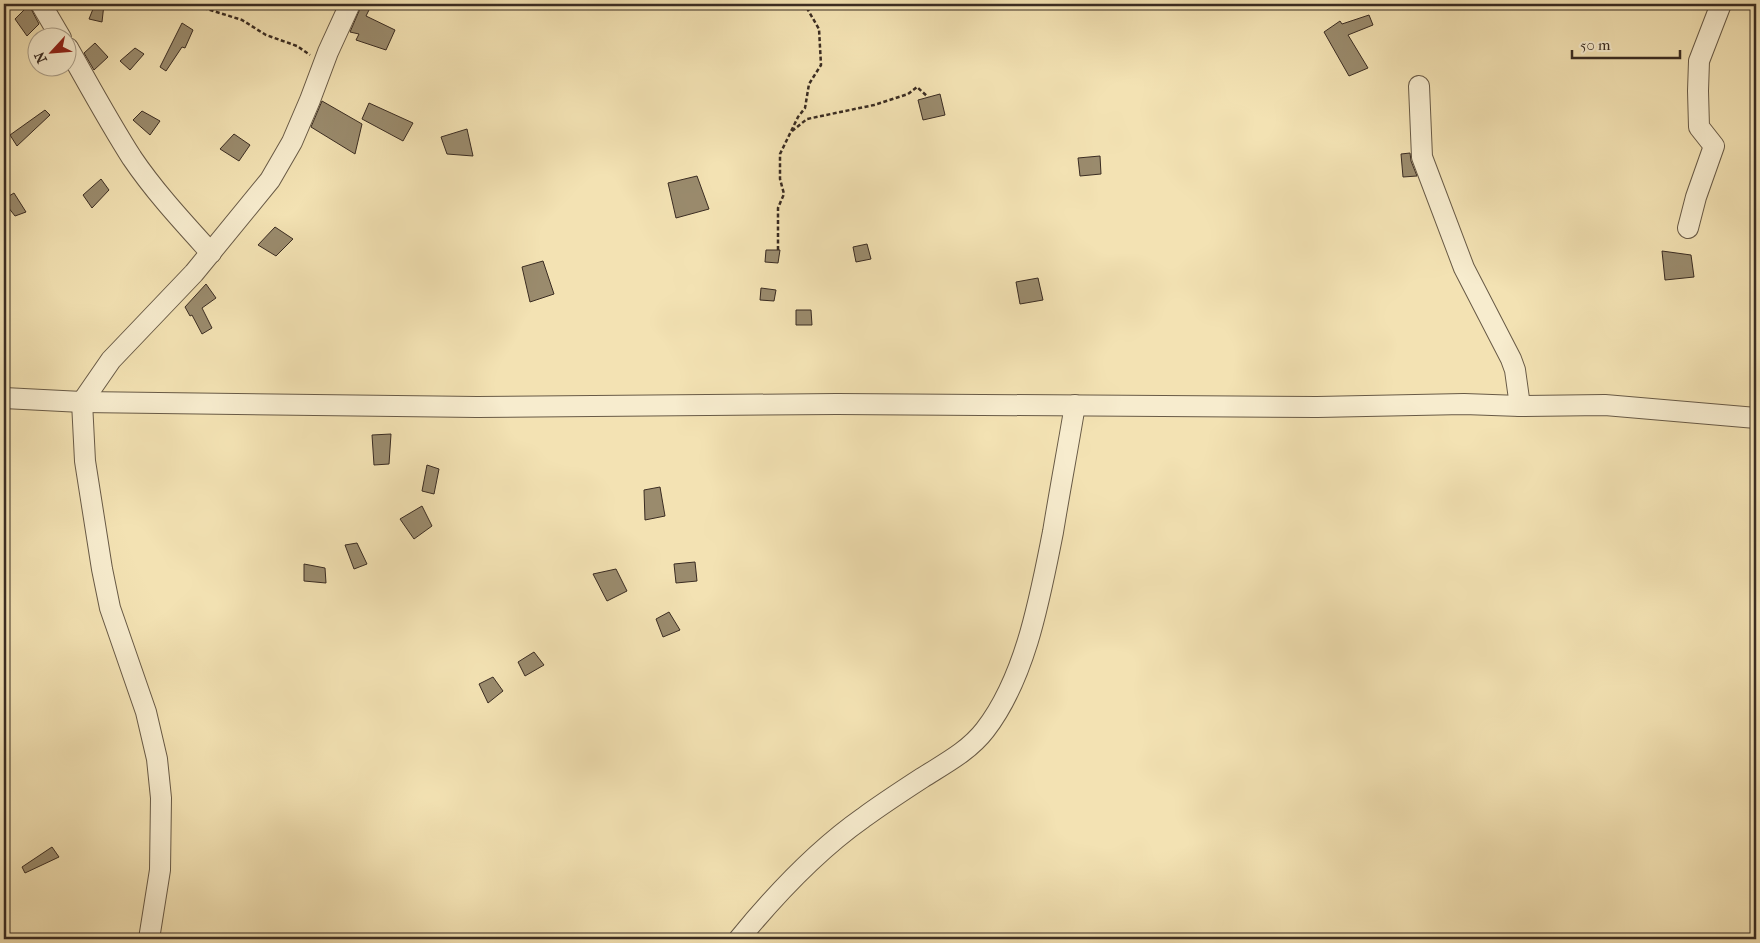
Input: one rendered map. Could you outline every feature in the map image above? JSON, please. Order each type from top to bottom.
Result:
[{"type":"street","points":[[40,4],[55,28]]},
{"type":"street","points":[[149,939],[160,870],[161,798],[157,759],[146,712],[108,598],[85,461],[82,402],[111,360],[174,295],[270,180],[292,142],[323,64],[350,4]]},
{"type":"street","points":[[1688,228],[1696,197],[1714,146],[1699,128],[1698,71],[1699,61],[1721,4]]},
{"type":"street","points":[[78,66],[101,108],[133,158],[170,208],[211,253]]},
{"type":"street","points":[[1420,86],[1422,157],[1464,268],[1511,359],[1520,406]]},
{"type":"street","points":[[4,398],[82,402],[476,407],[827,404],[1317,407],[1464,404],[1520,406],[1605,405],[1756,418]]},
{"type":"street","points":[[739,939],[783,889],[821,852],[860,820],[959,754],[984,731],[1004,700],[1025,651],[1033,624],[1047,561],[1075,405]]},
{"type":"path","points":[[191,4],[242,20],[266,35],[297,46],[323,64]]},
{"type":"path","points":[[778,250],[778,208],[784,194],[780,179],[780,154],[798,117],[805,108],[809,84],[821,65],[820,29],[808,10],[808,4]]},
{"type":"path","points":[[791,132],[807,119],[874,105],[908,94],[917,87],[928,97]]},
{"type":"building","points":[[95,4],[104,4],[102,22],[89,19]]},
{"type":"building","points":[[362,4],[372,4],[366,16],[395,30],[386,50],[356,40],[359,34],[350,32]]},
{"type":"building","points":[[29,5],[39,24],[35,28],[28,28],[27,36],[15,19]]},
{"type":"building","points":[[1369,15],[1373,25],[1348,35],[1368,68],[1349,76],[1324,32],[1340,21],[1342,24]]},
{"type":"building","points":[[182,23],[193,30],[185,48],[182,47],[166,71],[160,67]]},
{"type":"building","points":[[95,43],[108,57],[94,70],[84,53]]},
{"type":"building","points":[[135,48],[144,54],[130,70],[120,61]]},
{"type":"building","points":[[940,94],[945,115],[923,120],[918,100]]},
{"type":"building","points":[[322,101],[362,124],[355,154],[311,127]]},
{"type":"building","points":[[369,103],[413,123],[403,141],[362,119]]},
{"type":"building","points":[[45,110],[50,115],[17,146],[10,135]]},
{"type":"building","points":[[142,111],[160,121],[150,135],[133,120]]},
{"type":"building","points":[[467,129],[473,156],[447,154],[441,137]]},
{"type":"building","points":[[234,134],[250,145],[239,161],[220,149]]},
{"type":"building","points":[[1410,153],[1417,176],[1403,177],[1401,154]]},
{"type":"building","points":[[1100,156],[1101,174],[1080,176],[1078,158]]},
{"type":"building","points":[[697,176],[709,209],[676,218],[668,183]]},
{"type":"building","points":[[101,179],[109,190],[92,208],[83,195]]},
{"type":"building","points":[[14,193],[26,212],[15,216],[4,202],[4,199]]},
{"type":"building","points":[[275,227],[293,239],[276,256],[258,245]]},
{"type":"building","points":[[867,244],[871,259],[856,262],[853,247]]},
{"type":"building","points":[[766,250],[780,250],[778,263],[765,262]]},
{"type":"building","points":[[1662,251],[1691,255],[1694,277],[1665,280]]},
{"type":"building","points":[[543,261],[554,294],[530,302],[522,267]]},
{"type":"building","points":[[1038,278],[1043,300],[1020,304],[1016,282]]},
{"type":"building","points":[[206,284],[216,298],[202,308],[212,328],[202,334],[192,315],[190,316],[185,307]]},
{"type":"building","points":[[761,288],[776,290],[774,301],[760,300]]},
{"type":"building","points":[[796,310],[811,310],[812,325],[796,325]]},
{"type":"building","points":[[391,434],[389,464],[374,465],[372,435]]},
{"type":"building","points":[[427,465],[439,469],[434,494],[422,491]]},
{"type":"building","points":[[660,487],[665,516],[645,520],[644,490]]},
{"type":"building","points":[[422,506],[432,526],[414,539],[400,519]]},
{"type":"building","points":[[357,543],[367,564],[354,569],[345,545]]},
{"type":"building","points":[[695,562],[697,581],[676,583],[674,564]]},
{"type":"building","points":[[304,564],[325,568],[326,583],[304,581]]},
{"type":"building","points":[[616,569],[627,591],[607,601],[593,574]]},
{"type":"building","points":[[669,612],[680,630],[663,637],[656,619]]},
{"type":"building","points":[[534,652],[544,665],[525,676],[518,662]]},
{"type":"building","points":[[493,677],[503,691],[488,703],[479,684]]},
{"type":"building","points":[[52,847],[59,857],[25,873],[22,867]]}]
